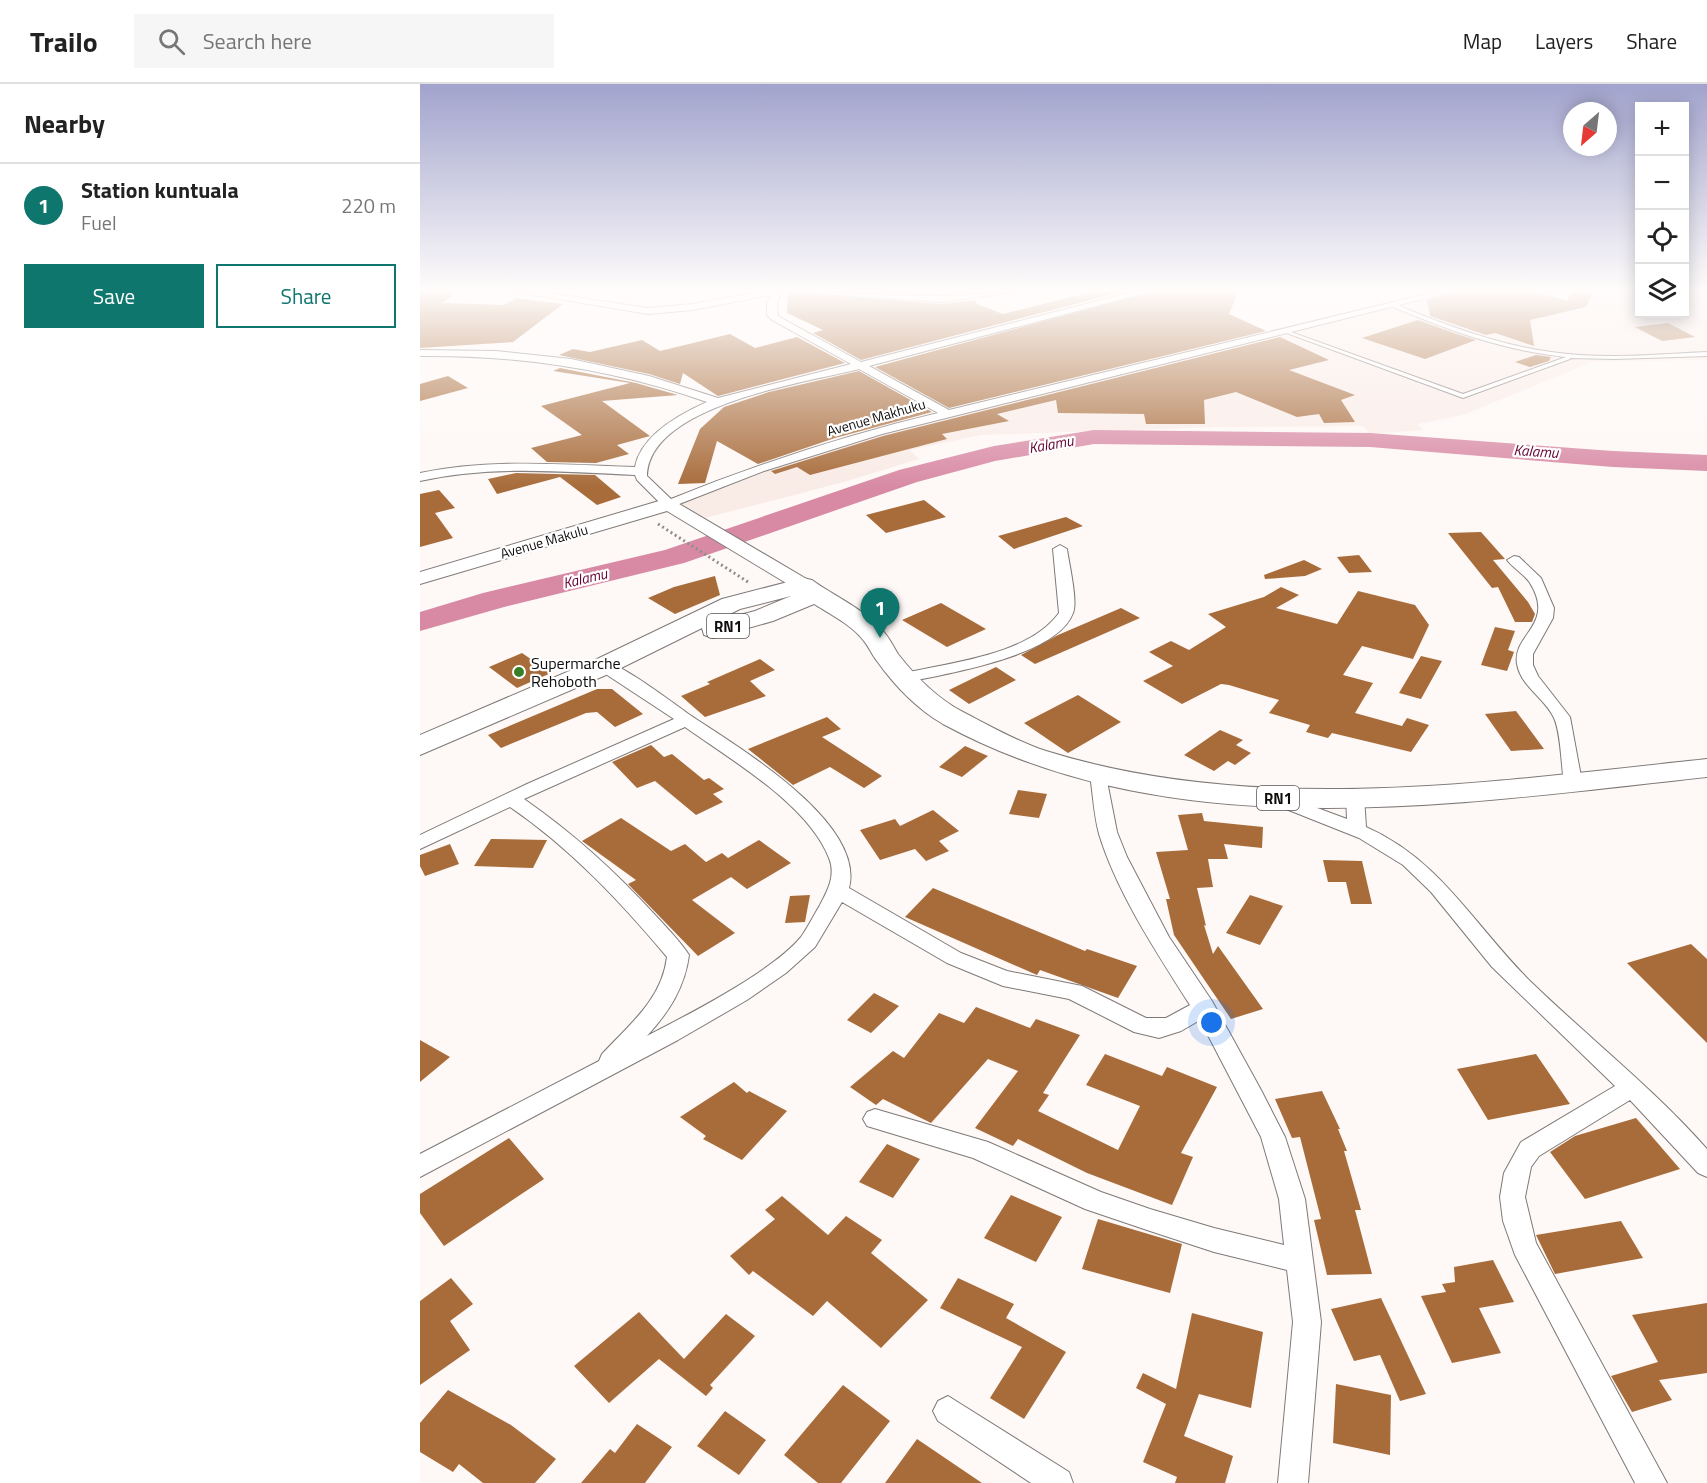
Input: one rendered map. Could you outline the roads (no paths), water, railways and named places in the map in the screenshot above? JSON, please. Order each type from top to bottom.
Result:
[{"type":"highway","points":[[731,604],[754,566]]},
{"type":"highway","name":"RN1","points":[[799,593],[825,619],[894,667]]},
{"type":"highway","name":"RN1","points":[[638,650],[764,616],[799,593]]},
{"type":"highway","name":"RN1","points":[[420,747],[604,666],[731,604],[799,593],[873,635],[894,667],[921,695],[962,722],[1030,754],[1099,776],[1203,793],[1273,798],[1463,792],[1707,768]]},
{"type":"highway","points":[[764,616],[825,619]]},
{"type":"main road","points":[[669,504],[694,519],[754,566],[799,593]]},
{"type":"main road","name":"Avenue Makulu","points":[[420,578],[669,504]]},
{"type":"street","points":[[524,357],[552,360],[663,381],[717,402]]},
{"type":"street","points":[[847,357],[946,412]]},
{"type":"street","points":[[669,504],[647,485],[640,471],[649,449],[670,428],[689,414],[717,402],[891,357]]},
{"type":"street","name":"Avenue Makhuku","points":[[669,504],[760,468],[946,412],[1179,357]]},
{"type":"street","points":[[420,477],[513,466],[640,471]]},
{"type":"street","points":[[894,667],[999,657],[1046,634],[1060,622],[1067,611],[1060,549]]},
{"type":"street","points":[[1514,560],[1536,580],[1547,608],[1545,618],[1525,654],[1525,665],[1530,677],[1562,717],[1573,782]]},
{"type":"street","points":[[420,1166],[670,1034],[778,968],[808,942],[838,891],[842,876],[840,860],[829,838],[809,812],[785,789],[687,720],[604,666]]},
{"type":"street","points":[[420,843],[687,720]]},
{"type":"street","points":[[1099,776],[1108,832],[1117,857],[1160,940],[1204,1007],[1273,1137],[1292,1199],[1307,1322],[1293,1483]]},
{"type":"street","points":[[1355,796],[1357,830]]},
{"type":"street","points":[[1273,798],[1357,830],[1395,849],[1419,867],[1500,963],[1659,1113],[1707,1166]]},
{"type":"street","points":[[511,800],[544,820],[583,854],[678,955],[678,973],[669,995],[601,1070]]},
{"type":"street","points":[[838,891],[922,942],[962,962],[1002,978],[1074,992],[1142,1026],[1159,1029],[1173,1025],[1204,1007]]},
{"type":"street","points":[[1632,1087],[1530,1149],[1519,1163],[1513,1183],[1513,1215],[1524,1247],[1652,1483]]},
{"type":"street","points":[[875,1119],[979,1149],[1094,1201],[1139,1216],[1215,1240],[1301,1261]]},
{"type":"street","points":[[948,1411],[1058,1483]]},
{"type":"lane","points":[[1356,357],[1463,396],[1571,357]]},
{"type":"waterway","name":"Kalamu","points":[[420,622],[494,600],[674,557],[908,476],[994,454],[1094,437],[1370,440],[1613,459],[1707,463]]},
{"type":"place","name":"Station kuntuala","points":[[880,638]]},
{"type":"place","name":"Supermarche Rehoboth","points":[[519,672]]}]
